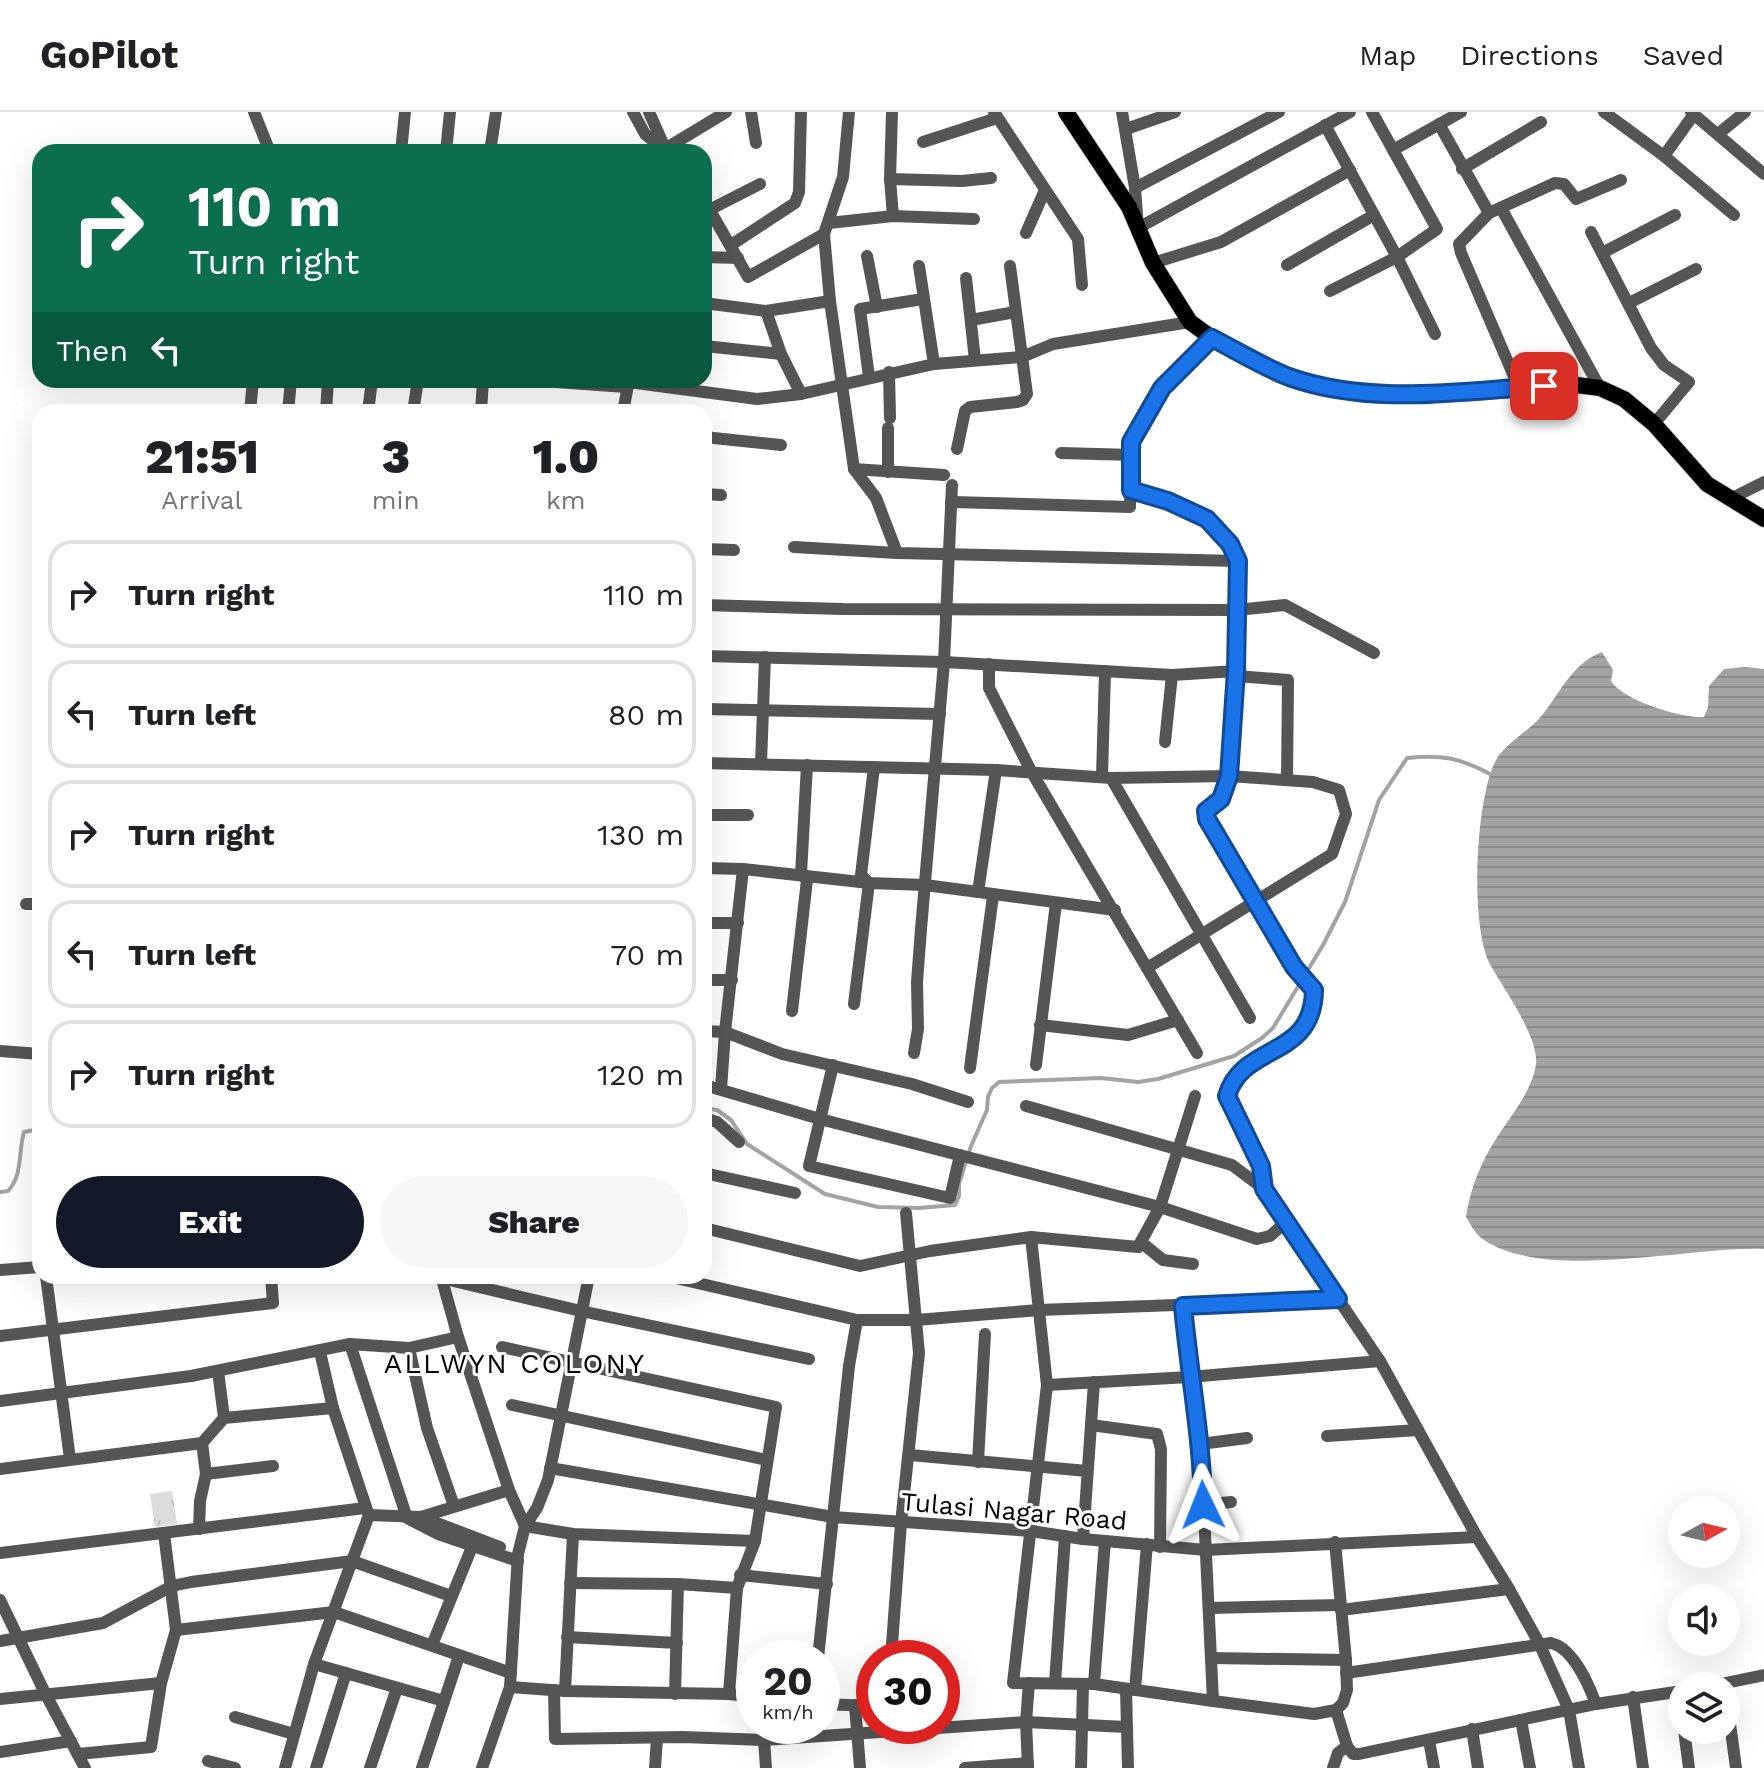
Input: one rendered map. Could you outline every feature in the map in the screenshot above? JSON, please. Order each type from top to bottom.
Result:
[{"type":"main road","points":[[1066,112],[1076,119],[1129,207],[1153,263],[1190,322],[1212,338],[1286,376],[1325,388],[1423,396],[1569,384],[1600,388],[1624,399],[1654,424],[1707,484],[1764,519]]},
{"type":"street","points":[[254,112],[267,144]]},
{"type":"street","points":[[402,144],[405,112]]},
{"type":"street","points":[[447,144],[450,112]]},
{"type":"street","points":[[491,144],[496,112]]},
{"type":"street","points":[[633,112],[645,134],[657,144]]},
{"type":"street","points":[[649,112],[663,144]]},
{"type":"street","points":[[675,144],[711,116],[726,112]]},
{"type":"street","points":[[751,112],[756,143]]},
{"type":"street","points":[[731,245],[789,209],[798,198],[801,112]]},
{"type":"street","points":[[849,112],[843,177],[826,228],[830,301],[854,469],[876,498],[897,553]]},
{"type":"street","points":[[892,112],[890,179],[893,216]]},
{"type":"street","points":[[1122,112],[1135,188],[1138,228],[1350,112]]},
{"type":"street","points":[[1126,129],[1175,112]]},
{"type":"street","points":[[1135,188],[1279,112]]},
{"type":"street","points":[[1330,291],[1397,257],[1437,229],[1372,112]]},
{"type":"street","points":[[1393,150],[1461,112]]},
{"type":"street","points":[[1604,112],[1664,156],[1734,215]]},
{"type":"street","points":[[1718,134],[1745,112]]},
{"type":"street","points":[[1664,156],[1693,113],[1764,174]]},
{"type":"street","points":[[923,142],[996,115],[1078,239],[1082,285]]},
{"type":"street","points":[[1462,169],[1541,122]]},
{"type":"street","points":[[1439,124],[1462,169],[1495,210],[1600,388]]},
{"type":"street","points":[[1325,125],[1435,334]]},
{"type":"street","points":[[1153,263],[1221,242],[1350,170]]},
{"type":"street","points":[[890,179],[962,181],[991,178]]},
{"type":"street","points":[[1519,388],[1459,244],[1495,210],[1555,183],[1564,184],[1576,199],[1621,180]]},
{"type":"street","points":[[712,203],[760,184]]},
{"type":"street","points":[[1026,233],[1045,190]]},
{"type":"street","points":[[712,212],[748,277],[826,228],[893,216],[974,219]]},
{"type":"street","points":[[1287,265],[1374,215]]},
{"type":"street","points":[[1602,253],[1675,215]]},
{"type":"street","points":[[1591,232],[1651,348],[1664,365],[1689,382],[1654,424]]},
{"type":"street","points":[[867,256],[877,307]]},
{"type":"street","points":[[712,257],[738,258]]},
{"type":"street","points":[[919,266],[934,364]]},
{"type":"street","points":[[957,449],[965,411],[970,407],[1023,400],[1027,394],[1010,266]]},
{"type":"street","points":[[1629,303],[1696,269]]},
{"type":"street","points":[[966,278],[975,360]]},
{"type":"street","points":[[869,377],[860,309],[923,299]]},
{"type":"street","points":[[712,304],[766,311],[830,301]]},
{"type":"street","points":[[766,311],[781,354],[801,394]]},
{"type":"street","points":[[971,320],[1015,312]]},
{"type":"street","points":[[668,388],[757,399],[801,394],[889,372],[934,364],[1022,357],[1053,344],[1190,322]]},
{"type":"street","points":[[951,502],[1130,507],[1131,442],[1162,388],[1212,338]]},
{"type":"street","points":[[712,347],[781,354]]},
{"type":"street","points":[[888,472],[889,372]]},
{"type":"street","points":[[712,438],[781,445]]},
{"type":"street","points":[[1061,453],[1133,455]]},
{"type":"street","points":[[854,469],[948,480],[951,502],[944,662],[917,982],[918,1029],[914,1053]]},
{"type":"street","points":[[1730,499],[1764,482]]},
{"type":"street","points":[[1131,490],[1168,501],[1207,519],[1230,544],[1238,561],[1236,674],[1229,776],[1221,799],[1206,811],[1207,819],[1294,967],[1314,990],[1314,1003],[1299,1036],[1241,1070],[1232,1081],[1227,1096],[1261,1166],[1264,1189]]},
{"type":"street","points":[[712,494],[721,495]]},
{"type":"street","points":[[794,547],[897,553],[1238,561]]},
{"type":"street","points":[[712,549],[734,550]]},
{"type":"street","points":[[712,605],[843,609],[1237,610],[1285,605],[1374,653]]},
{"type":"street","points":[[712,656],[944,662],[1172,675],[1236,674],[1288,680],[1287,780]]},
{"type":"street","points":[[761,763],[765,657]]},
{"type":"street","points":[[989,664],[989,688],[1031,771],[1197,1053]]},
{"type":"street","points":[[1105,671],[1107,778],[1250,1018]]},
{"type":"street","points":[[1165,742],[1172,675]]},
{"type":"street","points":[[712,709],[940,714]]},
{"type":"street","points":[[712,763],[1031,771],[1107,778],[1229,776],[1313,782],[1339,790],[1346,814],[1332,854],[1147,968]]},
{"type":"street","points":[[792,1011],[807,880],[801,874],[807,765]]},
{"type":"street","points":[[869,883],[861,875],[874,767]]},
{"type":"street","points":[[978,892],[996,770]]},
{"type":"street","points":[[712,815],[748,815]]},
{"type":"street","points":[[712,868],[801,874],[869,883],[925,885],[1115,910]]},
{"type":"street","points":[[721,1089],[743,869]]},
{"type":"street","points":[[854,1004],[869,883]]},
{"type":"street","points":[[970,1068],[993,896]]},
{"type":"street","points":[[1036,1065],[1056,903]]},
{"type":"street","points":[[26,904],[32,904]]},
{"type":"street","points":[[712,923],[738,923]]},
{"type":"street","points":[[712,980],[732,980]]},
{"type":"street","points":[[1040,1025],[1128,1035],[1178,1020]]},
{"type":"street","points":[[712,1031],[725,1032],[782,1054],[912,1084],[968,1102]]},
{"type":"street","points":[[0,1051],[32,1053]]},
{"type":"street","points":[[833,1065],[809,1166],[950,1198],[965,1156]]},
{"type":"street","points":[[712,1087],[820,1119],[1160,1207],[1257,1239],[1270,1236],[1286,1222]]},
{"type":"street","points":[[712,1230],[860,1266],[1031,1237],[1138,1247],[1160,1207],[1195,1096]]},
{"type":"street","points":[[1026,1106],[1232,1165],[1264,1189],[1380,1361],[1539,1643],[1569,1710],[1579,1768]]},
{"type":"street","points":[[712,1120],[739,1142]]},
{"type":"street","points":[[712,1175],[795,1193]]},
{"type":"street","points":[[892,1640],[919,1353],[906,1213]]},
{"type":"street","points":[[1031,1237],[1047,1385],[1013,1683],[1088,1684],[1300,1713],[1336,1710],[1343,1703],[1347,1690],[1335,1542]]},
{"type":"street","points":[[1142,1243],[1163,1260],[1193,1264]]},
{"type":"street","points":[[0,1270],[32,1268]]},
{"type":"street","points":[[47,1284],[70,1459]]},
{"type":"street","points":[[0,1336],[273,1303],[277,1284]]},
{"type":"street","points":[[443,1284],[509,1490],[525,1526]]},
{"type":"street","points":[[470,1284],[809,1359]]},
{"type":"street","points":[[482,1768],[511,1680],[518,1558],[525,1526],[537,1508],[550,1468],[587,1284]]},
{"type":"street","points":[[702,1284],[857,1320],[916,1320],[1039,1310],[1338,1299]]},
{"type":"street","points":[[1183,1306],[1189,1377],[1200,1444],[1213,1701]]},
{"type":"street","points":[[820,1640],[849,1366],[857,1320]]},
{"type":"street","points":[[978,1462],[985,1334]]},
{"type":"street","points":[[0,1401],[218,1371],[350,1344],[409,1348],[458,1337]]},
{"type":"street","points":[[350,1344],[407,1518],[472,1547],[518,1558]]},
{"type":"street","points":[[502,1347],[776,1407],[755,1541],[739,1582],[729,1694]]},
{"type":"street","points":[[409,1348],[427,1428],[454,1506]]},
{"type":"street","points":[[285,1768],[314,1664],[367,1512],[333,1408],[320,1352]]},
{"type":"street","points":[[1047,1385],[1380,1361]]},
{"type":"street","points":[[218,1371],[224,1418]]},
{"type":"street","points":[[1083,1539],[1094,1382]]},
{"type":"street","points":[[512,1405],[561,1413],[767,1460]]},
{"type":"street","points":[[0,1469],[202,1443],[224,1418],[333,1408]]},
{"type":"street","points":[[1091,1425],[1148,1431],[1157,1434],[1160,1439],[1153,1546],[1126,1727],[1128,1768]]},
{"type":"street","points":[[1327,1436],[1418,1430]]},
{"type":"street","points":[[1200,1444],[1247,1438]]},
{"type":"street","points":[[199,1529],[200,1501],[206,1474],[202,1443]]},
{"type":"street","points":[[910,1455],[1087,1471]]},
{"type":"street","points":[[206,1474],[273,1466]]},
{"type":"street","name":"Tulasi Nagar Road","points":[[550,1468],[833,1517],[1031,1531],[1206,1550],[1477,1537]]},
{"type":"street","points":[[0,1553],[367,1512],[421,1517],[509,1490]]},
{"type":"street","points":[[1203,1505],[1231,1502]]},
{"type":"street","points":[[421,1517],[518,1558]]},
{"type":"street","points":[[525,1526],[573,1534],[755,1541]]},
{"type":"street","points":[[78,1754],[151,1747],[161,1683],[176,1630],[164,1533]]},
{"type":"street","points":[[573,1534],[567,1637],[555,1739],[736,1739]]},
{"type":"street","points":[[1055,1683],[1065,1536]]},
{"type":"street","points":[[1081,1768],[1081,1726],[1105,1541]]},
{"type":"street","points":[[432,1645],[472,1547]]},
{"type":"street","points":[[0,1641],[103,1623],[172,1586],[352,1561],[451,1596]]},
{"type":"street","points":[[570,1583],[827,1584]]},
{"type":"street","points":[[675,1694],[678,1584]]},
{"type":"street","points":[[1209,1608],[1340,1608],[1509,1589]]},
{"type":"street","points":[[0,1600],[85,1768]]},
{"type":"street","points":[[176,1630],[334,1612],[432,1645],[511,1680],[559,1691],[736,1695]]},
{"type":"street","points":[[567,1637],[677,1643]]},
{"type":"street","points":[[1211,1658],[1346,1667],[1539,1643],[1558,1644],[1586,1677],[1596,1704]]},
{"type":"street","points":[[422,1768],[459,1656]]},
{"type":"street","points":[[314,1664],[444,1701]]},
{"type":"street","points":[[316,1768],[346,1673]]},
{"type":"street","points":[[1740,1682],[1764,1675]]},
{"type":"street","points":[[0,1699],[161,1683]]},
{"type":"street","points":[[965,1768],[1028,1766],[1026,1722],[1029,1683]]},
{"type":"street","points":[[370,1768],[397,1688]]},
{"type":"street","points":[[1336,1710],[1347,1746],[1353,1754],[1359,1754],[1596,1704],[1668,1693]]},
{"type":"street","points":[[1633,1697],[1643,1768]]},
{"type":"street","points":[[840,1705],[855,1705],[856,1715]]},
{"type":"street","points":[[235,1717],[294,1734]]},
{"type":"street","points":[[1521,1720],[1530,1768]]},
{"type":"street","points":[[960,1727],[1026,1722],[1126,1727]]},
{"type":"street","points":[[1472,1729],[1478,1768]]},
{"type":"street","points":[[655,1768],[657,1738]]},
{"type":"street","points":[[1429,1740],[1434,1768]]},
{"type":"street","points":[[0,1752],[71,1741]]},
{"type":"street","points":[[764,1744],[766,1768]]},
{"type":"street","points":[[859,1744],[860,1768]]},
{"type":"street","points":[[1686,1744],[1689,1768]]},
{"type":"street","points":[[1732,1744],[1736,1768]]},
{"type":"street","points":[[1333,1768],[1338,1753],[1347,1746]]},
{"type":"street","points":[[208,1761],[235,1768]]},
{"type":"green space","points":[[172,1491],[177,1524],[155,1527],[150,1494]]},
{"type":"shaded area","points":[[1602,652],[1613,670],[1611,681],[1617,688],[1654,707],[1694,717],[1704,717],[1709,686],[1724,669],[1764,669],[1764,1249],[1617,1260],[1540,1258],[1507,1251],[1480,1237],[1466,1217],[1481,1166],[1525,1094],[1536,1064],[1527,1028],[1484,948],[1478,865],[1479,835],[1488,782],[1502,752],[1537,721],[1581,664]]},
{"type":"waterway","points":[[712,1109],[731,1120],[747,1144],[825,1194],[878,1207],[955,1205],[971,1146],[987,1110],[988,1097],[999,1082],[1101,1078],[1138,1082],[1234,1056],[1273,1028],[1323,945],[1345,902],[1379,800],[1407,758],[1450,758],[1490,774]]},
{"type":"waterway","points":[[0,1192],[8,1191],[13,1185],[24,1132],[32,1130]]},
{"type":"district","name":"ALLWYN COLONY","points":[[515,1363]]},
{"type":"route","points":[[1203,1505],[1200,1444],[1189,1377],[1183,1306],[1338,1299],[1264,1189],[1261,1166],[1227,1096],[1232,1081],[1241,1070],[1299,1036],[1314,1003],[1314,990],[1297,972],[1207,819],[1206,811],[1221,799],[1229,776],[1236,671],[1238,561],[1230,544],[1207,519],[1168,501],[1131,490],[1131,442],[1162,388],[1212,338],[1286,376],[1325,388],[1423,396],[1544,386]]}]
